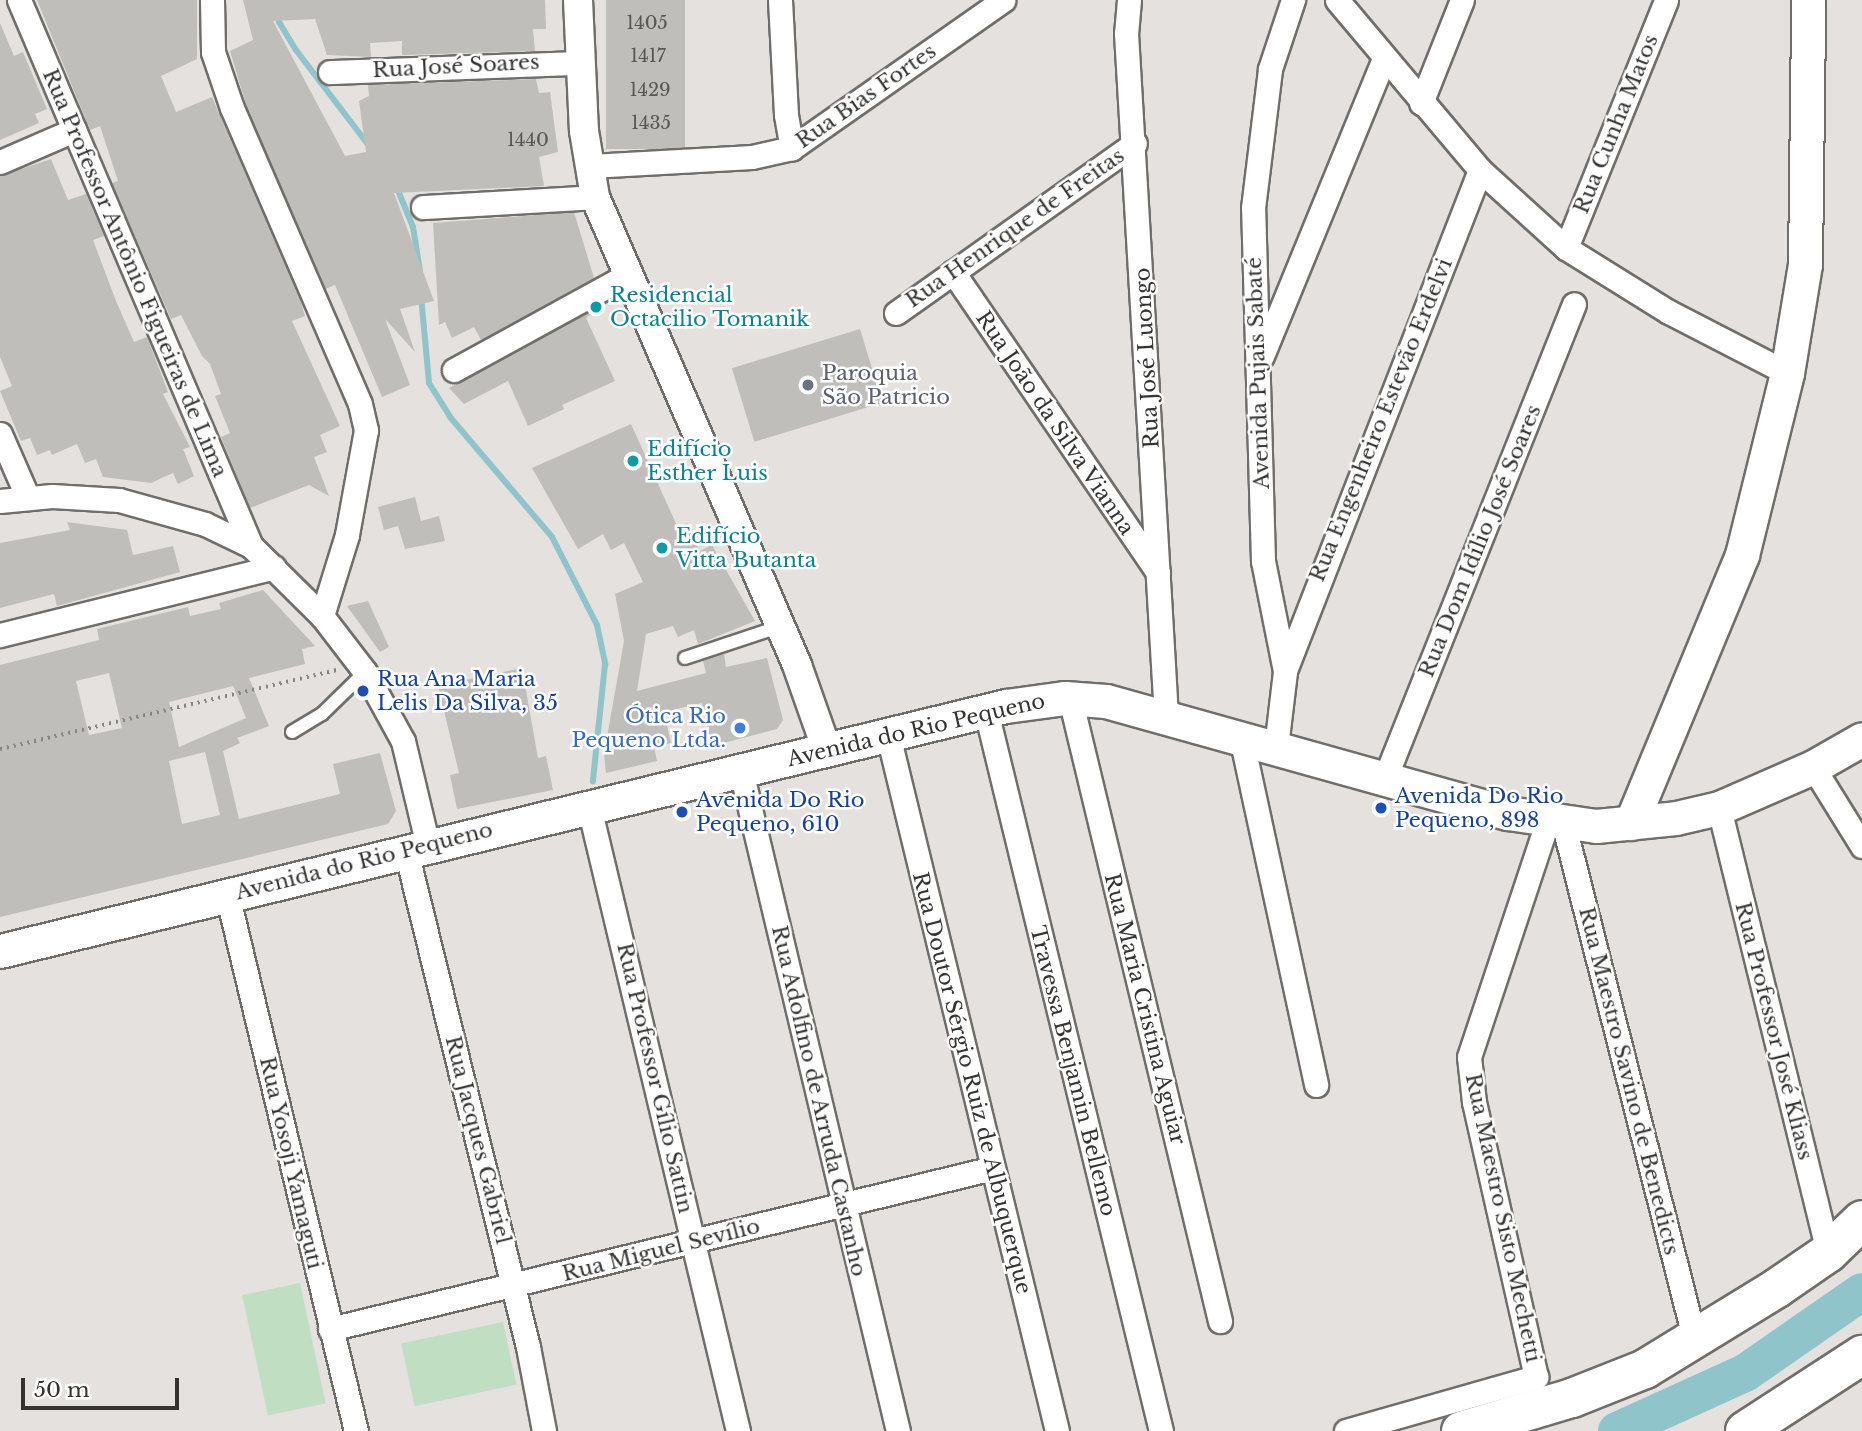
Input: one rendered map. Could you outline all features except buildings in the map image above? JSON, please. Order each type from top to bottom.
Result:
[{"type":"highway","points":[[1461,1431],[1572,1398],[1645,1369],[1695,1341],[1828,1253],[1862,1220]]},
{"type":"highway","points":[[1745,1431],[1862,1355]]},
{"type":"main road","points":[[1631,823],[1742,555],[1787,373],[1805,264],[1808,0]]},
{"type":"main road","name":"Avenida do Rio Pequeno","points":[[0,951],[986,711],[1070,698],[1106,701],[1385,778],[1555,821],[1631,823],[1719,808],[1813,767],[1862,739]]},
{"type":"street","name":"Rua Professor Antônio Figueiras de Lima","points":[[19,0],[251,546]]},
{"type":"street","points":[[212,0],[213,52],[232,108],[359,404],[366,430],[347,535],[322,616]]},
{"type":"street","points":[[578,0],[590,166],[596,197],[626,276],[780,626],[827,750]]},
{"type":"street","points":[[780,0],[786,114],[792,148]]},
{"type":"street","points":[[967,0],[969,24]]},
{"type":"street","name":"Rua Bias Fortes","points":[[590,166],[752,157],[792,148],[1003,0]]},
{"type":"street","name":"Rua José Luongo","points":[[1129,0],[1126,33],[1135,143],[1166,717]]},
{"type":"street","name":"Avenida Pujais Sabaté","points":[[1276,747],[1285,671],[1263,562],[1253,208],[1257,151],[1270,69],[1293,0]]},
{"type":"street","points":[[1336,0],[1480,170],[1566,248],[1668,312],[1787,373]]},
{"type":"street","points":[[1421,103],[1462,0]]},
{"type":"street","name":"Rua Cunha Matos","points":[[1566,248],[1666,0]]},
{"type":"street","points":[[1259,362],[1384,58]]},
{"type":"street","name":"Rua José Soares","points":[[330,72],[582,63]]},
{"type":"street","points":[[0,162],[74,130]]},
{"type":"street","name":"Rua Henrique de Freitas","points":[[896,313],[1135,143]]},
{"type":"street","name":"Rua Engenheiro Estevão Erdelvi","points":[[1285,671],[1480,170]]},
{"type":"street","points":[[423,207],[596,197]]},
{"type":"street","name":"Rua João da Silva Vianna","points":[[953,272],[1158,573]]},
{"type":"street","points":[[454,370],[626,276]]},
{"type":"street","name":"Rua Dom Idílio José Soares","points":[[1385,778],[1574,304]]},
{"type":"street","points":[[0,434],[28,498]]},
{"type":"street","points":[[0,501],[28,498],[119,500],[205,524],[251,546]]},
{"type":"street","name":"Rua Jacques Gabriel","points":[[251,546],[322,616],[363,668],[403,741],[417,848],[544,1431]]},
{"type":"street","points":[[0,635],[274,567]]},
{"type":"street","name":"Rua Maria Cristina Aguiar","points":[[1070,698],[1220,1321]]},
{"type":"street","name":"Travessa Benjamin Bellemo","points":[[986,711],[1161,1431]]},
{"type":"street","name":"Rua Doutor Sérgio Ruiz de Albuquerque","points":[[888,735],[1057,1431]]},
{"type":"street","points":[[1241,737],[1316,1085]]},
{"type":"street","points":[[1813,767],[1862,846]]},
{"type":"street","name":"Rua Adolfino de Arruda Castanho","points":[[741,771],[898,1431]]},
{"type":"street","name":"Rua Professor Gílio Sattin","points":[[589,807],[738,1431]]},
{"type":"street","name":"Rua Professor José Kliass","points":[[1719,808],[1828,1253]]},
{"type":"street","name":"Rua Maestro Savino de Benedicts","points":[[1555,821],[1695,1341]]},
{"type":"street","name":"Rua Maestro Sisto Mechetti","points":[[1346,1431],[1536,1377],[1474,1102],[1469,1057],[1555,821]]},
{"type":"street","name":"Rua Yosoji Yamaguti","points":[[227,894],[356,1431]]},
{"type":"street","name":"Rua Miguel Sevílio","points":[[330,1329],[993,1168]]},
{"type":"lane","points":[[685,658],[780,626]]},
{"type":"lane","points":[[292,732],[322,714],[363,668]]},
{"type":"path","points":[[0,749],[363,668]]},
{"type":"green space","points":[[300,1283],[326,1403],[268,1416],[242,1295]]},
{"type":"green space","points":[[503,1322],[516,1385],[415,1406],[401,1344]]},
{"type":"waterway","points":[[276,0],[279,22],[296,50],[370,147]]},
{"type":"waterway","points":[[397,188],[413,227],[420,271]]},
{"type":"waterway","points":[[421,296],[429,383],[450,417],[552,537],[597,625],[605,664],[593,781]]},
{"type":"waterway","points":[[1617,1431],[1745,1373],[1862,1292]]},
{"type":"place","name":"Residencial Octacilio Tomanik","points":[[596,307]]},
{"type":"place","name":"Paroquia São Patricio","points":[[808,385]]},
{"type":"place","name":"Edifício Esther Luis","points":[[633,461]]},
{"type":"place","name":"Edifício Vitta Butanta","points":[[662,548]]},
{"type":"place","name":"Rua Ana Maria Lelis Da Silva, 35","points":[[363,691]]},
{"type":"place","name":"Ótica Rio Pequeno Ltda.","points":[[740,728]]},
{"type":"place","name":"Avenida Do Rio Pequeno, 898","points":[[1381,808]]},
{"type":"place","name":"Avenida Do Rio Pequeno, 610","points":[[682,812]]}]
